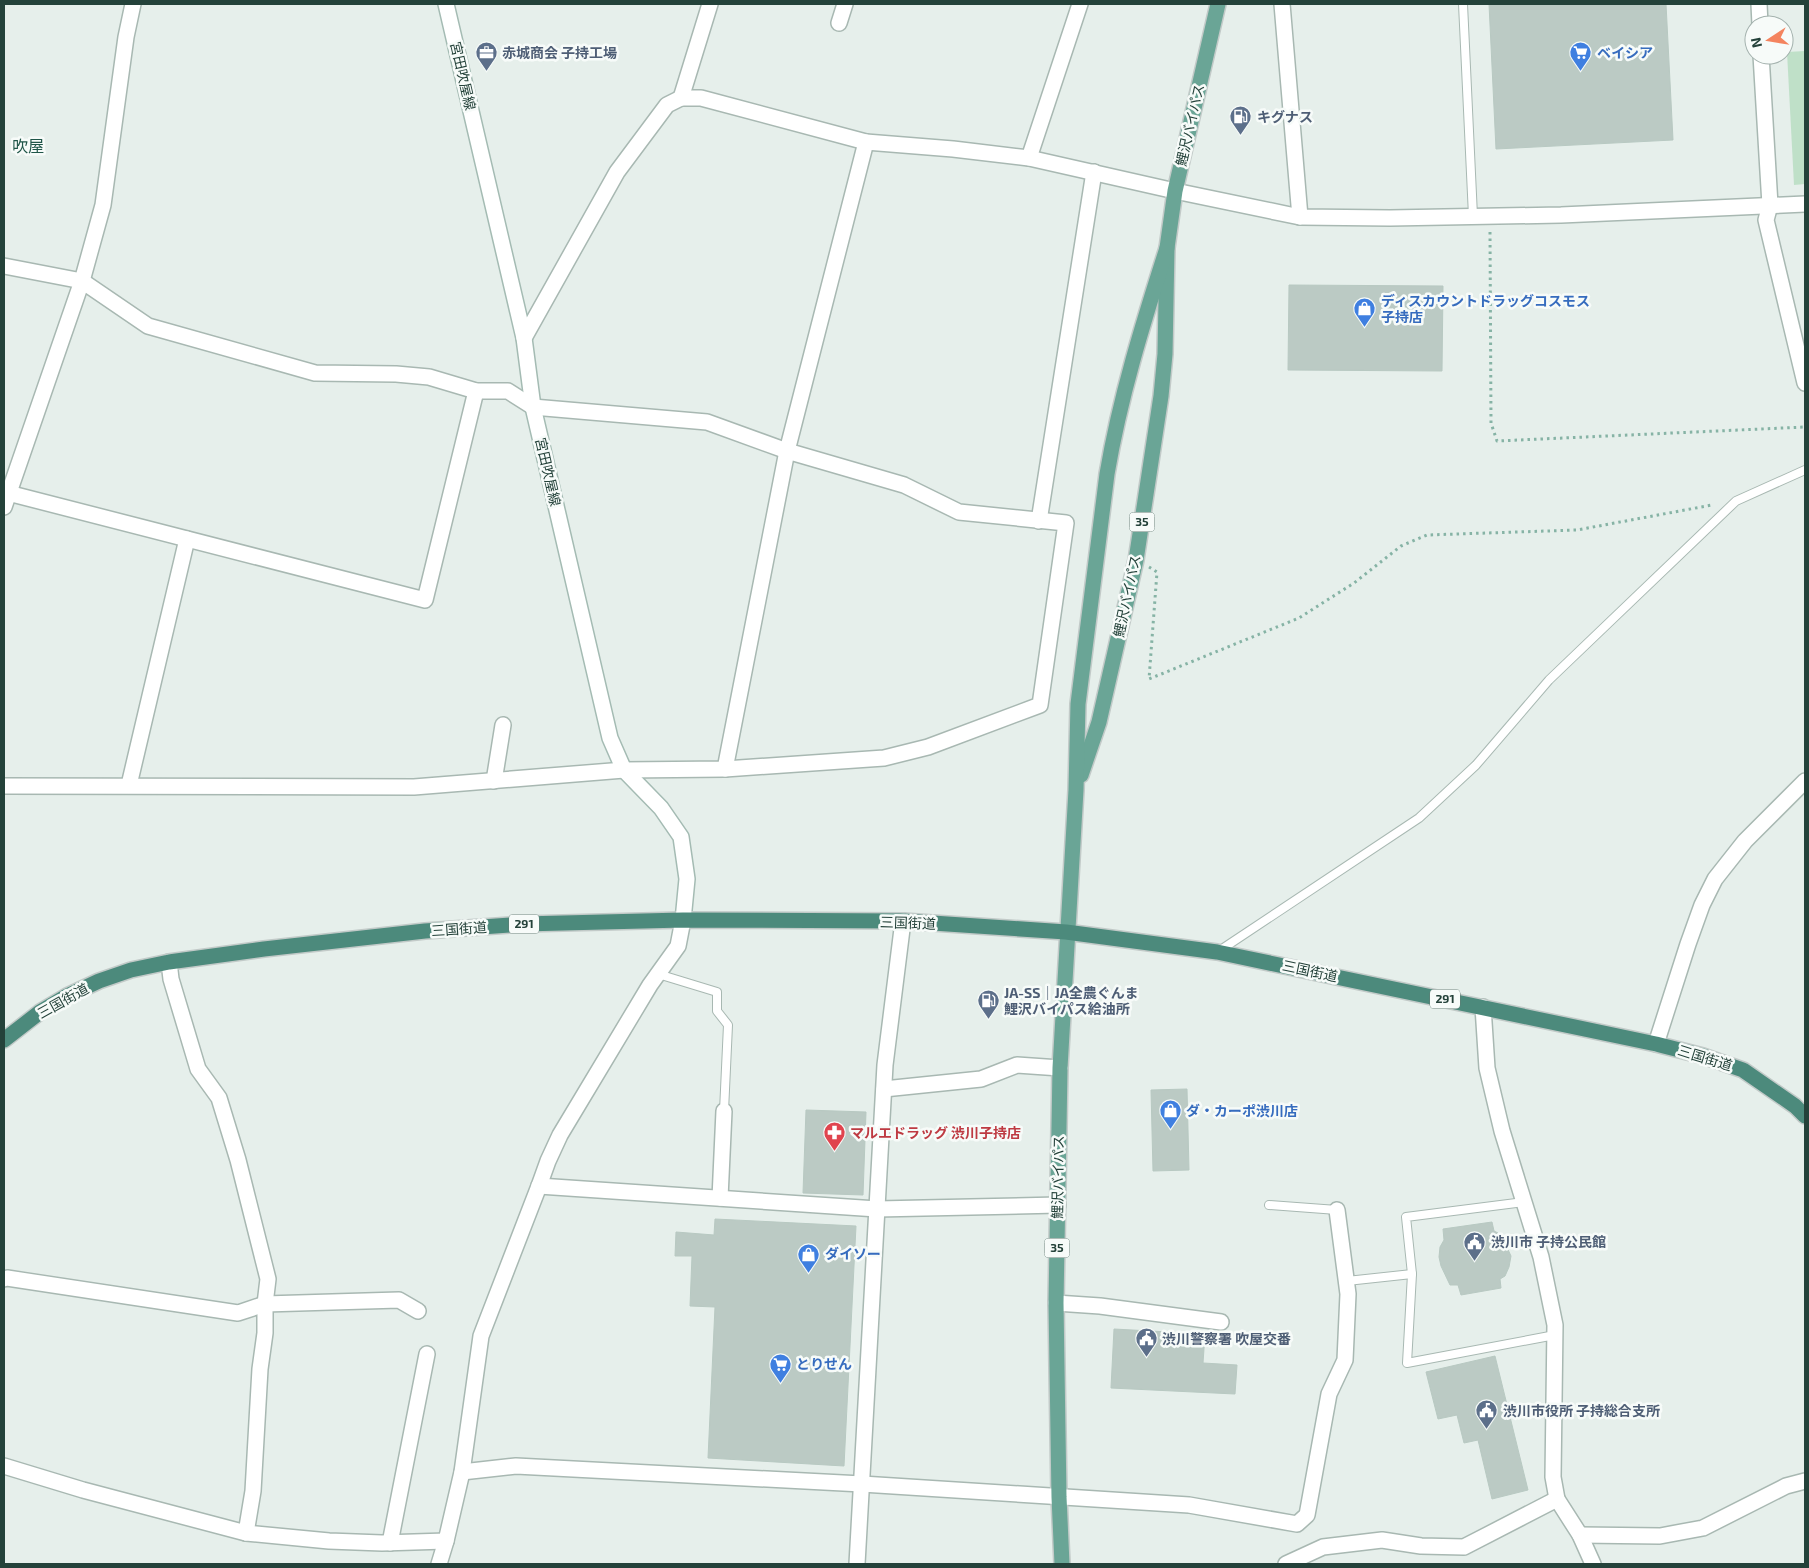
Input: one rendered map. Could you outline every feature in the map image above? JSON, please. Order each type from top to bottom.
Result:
[{"type":"highway","name":"三国街道","points":[[4,1040],[40,1012],[67,996],[131,970],[169,962],[264,948],[425,931],[523,924],[683,920],[904,921],[1066,932],[1218,952],[1656,1044],[1703,1056],[1743,1070],[1795,1106],[1805,1116]]},
{"type":"main road","name":"鯉沢バイパス","points":[[1076,790],[1099,722],[1136,560],[1161,396],[1165,354],[1167,248],[1174,191],[1218,4]]},
{"type":"main road","name":"鯉沢バイパス","points":[[1062,1564],[1056,1303],[1060,1068],[1066,932],[1076,790],[1078,704],[1111,447],[1138,339],[1167,248]]},
{"type":"street","points":[[133,4],[126,37],[103,205],[82,281],[6,500],[187,539],[425,600],[476,390]]},
{"type":"street","name":"宮田吹屋線","points":[[439,1564],[462,1472],[481,1336],[548,1161],[560,1135],[658,974],[678,946],[687,879],[681,837],[661,808],[624,770],[610,738],[533,407],[524,338],[446,4]]},
{"type":"street","points":[[681,98],[710,4]]},
{"type":"street","points":[[839,23],[845,4]]},
{"type":"street","points":[[1029,158],[1080,4]]},
{"type":"street","points":[[1282,4],[1300,217]]},
{"type":"street","points":[[1763,65],[1770,205],[1766,220],[1805,383]]},
{"type":"street","points":[[524,338],[617,172],[666,105],[681,98],[701,98],[866,142],[954,149],[1029,158],[1300,217],[1571,215],[1805,204]]},
{"type":"street","points":[[725,769],[787,451],[866,142]]},
{"type":"street","points":[[1038,521],[1094,172]]},
{"type":"street","points":[[4,266],[82,281],[148,326],[315,372],[396,374],[429,377],[476,390],[508,391],[533,407],[707,422],[787,451],[904,485],[959,512],[1066,523],[1040,705],[928,747],[884,758],[725,769],[624,770],[414,786],[4,786]]},
{"type":"street","points":[[129,785],[187,539]]},
{"type":"street","points":[[494,781],[503,725]]},
{"type":"street","points":[[1656,1044],[1688,944],[1702,905],[1715,879],[1745,841],[1805,781]]},
{"type":"street","points":[[857,1564],[885,1064],[904,921]]},
{"type":"street","points":[[169,962],[171,979],[198,1069],[219,1098],[238,1160],[268,1279],[265,1304],[265,1333],[260,1369],[253,1491],[246,1533]]},
{"type":"street","points":[[1483,1007],[1487,1068],[1502,1131],[1541,1257],[1555,1325],[1553,1477],[1557,1499],[1580,1535],[1593,1564]]},
{"type":"street","points":[[884,1089],[981,1079],[1017,1065],[1060,1068]]},
{"type":"street","points":[[720,1198],[724,1111]]},
{"type":"street","points":[[540,1186],[878,1209],[1058,1205]]},
{"type":"street","points":[[462,1472],[516,1466],[862,1484],[1189,1504],[1296,1524],[1307,1515],[1329,1394],[1345,1360],[1348,1294],[1337,1210]]},
{"type":"street","points":[[4,1279],[238,1313],[265,1304],[399,1300],[418,1311]]},
{"type":"street","points":[[1056,1303],[1100,1306],[1220,1322]]},
{"type":"street","points":[[390,1543],[427,1354]]},
{"type":"street","points":[[4,1466],[83,1490],[246,1533],[329,1541],[390,1543],[446,1541]]},
{"type":"street","points":[[1580,1535],[1660,1536],[1704,1528],[1786,1486],[1805,1481]]},
{"type":"street","points":[[1286,1564],[1323,1547],[1382,1540],[1421,1546],[1464,1547],[1557,1499]]},
{"type":"lane","points":[[1463,4],[1473,216]]},
{"type":"lane","points":[[1218,952],[1419,818],[1476,765],[1549,680],[1736,501],[1805,470]]},
{"type":"lane","points":[[658,974],[716,992],[717,1011],[728,1025],[724,1111]]},
{"type":"lane","points":[[1524,1202],[1406,1217],[1412,1274],[1406,1363],[1555,1335]]},
{"type":"lane","points":[[1269,1205],[1337,1210]]},
{"type":"lane","points":[[1346,1281],[1412,1274]]},
{"type":"path","points":[[1490,216],[1491,423],[1497,441],[1805,427]]},
{"type":"path","points":[[1136,560],[1157,572],[1149,679],[1299,618],[1354,583],[1401,546],[1427,535],[1577,530],[1736,501]]},
{"type":"green space","points":[[1805,51],[1805,184],[1794,185],[1788,65],[1794,65],[1794,52]]},
{"type":"building","name":"ベイシア","points":[[1489,4],[1666,4],[1673,140],[1496,149]]},
{"type":"building","name":"ディスカウントドラッグコスモス 子持店","points":[[1289,285],[1443,286],[1442,371],[1288,370]]},
{"type":"building","name":"ダ・カーポ渋川店","points":[[1187,1089],[1189,1170],[1153,1171],[1151,1090]]},
{"type":"building","name":"マルエドラッグ 渋川子持店","points":[[806,1110],[866,1112],[863,1195],[803,1193]]},
{"type":"building","name":"とりせん","points":[[715,1219],[856,1226],[844,1466],[708,1458],[715,1307],[690,1306],[692,1256],[675,1256],[676,1232],[714,1235]]},
{"type":"building","name":"渋川市 子持公民館","points":[[1492,1222],[1494,1231],[1504,1241],[1511,1256],[1505,1276],[1500,1279],[1501,1288],[1461,1295],[1458,1285],[1450,1285],[1441,1266],[1439,1257],[1440,1247],[1444,1240],[1443,1229]]},
{"type":"building","points":[[1114,1329],[1205,1334],[1203,1363],[1237,1365],[1235,1394],[1111,1388]]},
{"type":"building","name":"渋川市役所 子持総合支所","points":[[1495,1356],[1528,1490],[1492,1499],[1478,1440],[1464,1443],[1457,1415],[1438,1419],[1426,1372]]},
{"type":"place","name":"赤城商会 子持工場","points":[[486,72]]},
{"type":"place","name":"ベイシア","points":[[1581,72]]},
{"type":"place","name":"キグナス","points":[[1241,136]]},
{"type":"place","name":"ディスカウントドラッグコスモス 子持店","points":[[1365,328]]},
{"type":"place","name":"JA-SS｜JA全農ぐんま 鯉沢バイパス給油所","points":[[988,1020]]},
{"type":"place","name":"ダ・カーポ渋川店","points":[[1170,1130]]},
{"type":"place","name":"マルエドラッグ 渋川子持店","points":[[834,1152]]},
{"type":"place","name":"渋川市 子持公民館","points":[[1475,1261]]},
{"type":"place","name":"ダイソー","points":[[809,1273]]},
{"type":"place","name":"渋川警察署 吹屋交番","points":[[1146,1358]]},
{"type":"place","name":"とりせん","points":[[780,1383]]},
{"type":"place","name":"渋川市役所 子持総合支所","points":[[1487,1430]]},
{"type":"district","name":"吹屋","points":[[28,146]]}]
